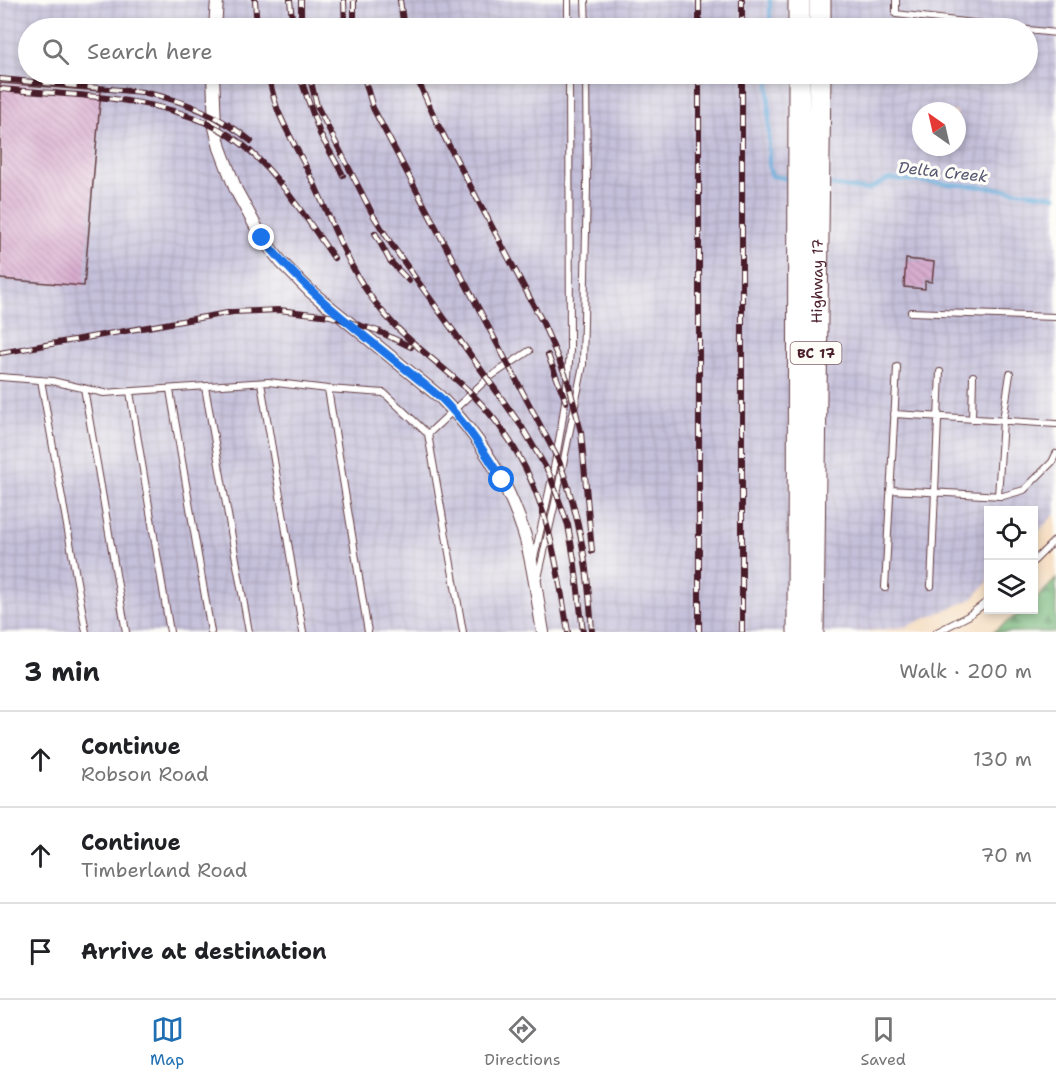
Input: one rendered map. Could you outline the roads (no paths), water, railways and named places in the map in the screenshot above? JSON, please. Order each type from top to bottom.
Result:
[{"type":"highway","points":[[799,0],[799,18]]},
{"type":"highway","points":[[820,0],[820,18]]},
{"type":"highway","name":"Highway 17","points":[[798,632],[799,84]]},
{"type":"highway","name":"Highway 17","points":[[813,632],[820,84]]},
{"type":"street","points":[[216,18],[217,0]]},
{"type":"street","points":[[213,84],[215,127],[228,171],[246,212],[262,238],[282,263],[310,291],[454,411],[502,480],[524,533],[543,632]]},
{"type":"lane","points":[[568,0],[568,18]]},
{"type":"lane","points":[[585,0],[586,18]]},
{"type":"lane","points":[[896,0],[896,14],[930,18]]},
{"type":"lane","points":[[1038,31],[1056,33]]},
{"type":"lane","points":[[532,567],[568,381],[570,350],[569,84]]},
{"type":"lane","points":[[535,587],[557,494],[583,365],[587,234],[586,84]]},
{"type":"lane","points":[[911,312],[1056,317]]},
{"type":"lane","points":[[428,434],[487,379],[529,351]]},
{"type":"lane","points":[[885,588],[897,367]]},
{"type":"lane","points":[[931,586],[940,372]]},
{"type":"lane","points":[[998,496],[1003,420],[1010,374]]},
{"type":"lane","points":[[972,419],[973,376]]},
{"type":"lane","points":[[0,377],[41,380],[104,393],[261,383],[384,393],[428,434],[463,632]]},
{"type":"lane","points":[[41,380],[86,632]]},
{"type":"lane","points":[[261,383],[303,632]]},
{"type":"lane","points":[[205,387],[249,632]]},
{"type":"lane","points":[[84,388],[126,632]]},
{"type":"lane","points":[[328,389],[368,632]]},
{"type":"lane","points":[[170,390],[211,632]]},
{"type":"lane","points":[[130,392],[170,632]]},
{"type":"lane","points":[[894,414],[1056,424]]},
{"type":"lane","points":[[890,490],[1003,496],[1024,490],[1052,462],[1056,454]]},
{"type":"lane","points":[[1035,560],[1056,539]]},
{"type":"lane","points":[[938,632],[968,616],[984,604]]},
{"type":"waterway","name":"Delta Creek","points":[[770,0],[770,18]]},
{"type":"waterway","name":"Delta Creek","points":[[769,84],[769,168],[772,176],[790,179]]},
{"type":"waterway","name":"Delta Creek","points":[[829,185],[867,190],[889,179],[1056,196]]},
{"type":"railway","points":[[255,0],[256,18]]},
{"type":"railway","points":[[290,0],[292,18]]},
{"type":"railway","points":[[301,0],[301,18]]},
{"type":"railway","points":[[344,0],[345,18]]},
{"type":"railway","points":[[354,0],[354,18]]},
{"type":"railway","points":[[400,0],[403,18]]},
{"type":"railway","points":[[699,0],[699,18]]},
{"type":"railway","points":[[742,0],[742,18]]},
{"type":"railway","points":[[0,79],[18,81]]},
{"type":"railway","points":[[55,84],[157,95],[213,116],[251,141]]},
{"type":"railway","points":[[271,84],[283,123],[313,180],[345,252],[370,296],[391,322],[460,382],[485,408],[504,432],[520,458],[546,521],[568,632]]},
{"type":"railway","points":[[302,84],[320,134],[343,175]]},
{"type":"railway","points":[[312,84],[317,106],[373,215],[522,427],[549,473],[568,525],[583,632]]},
{"type":"railway","points":[[366,84],[373,108],[559,461],[578,524],[588,587],[592,632]]},
{"type":"railway","points":[[419,84],[437,123],[542,321],[568,381],[581,432],[592,551]]},
{"type":"railway","points":[[699,84],[699,632]]},
{"type":"railway","points":[[742,84],[742,632]]},
{"type":"railway","points":[[0,89],[97,97],[164,108],[195,118],[224,132],[249,150],[273,175],[334,258]]},
{"type":"railway","points":[[375,233],[390,261],[409,281]]},
{"type":"railway","points":[[0,353],[233,312],[279,310],[330,316],[378,331],[411,347]]},
{"type":"railway","points":[[548,355],[566,402]]}]
